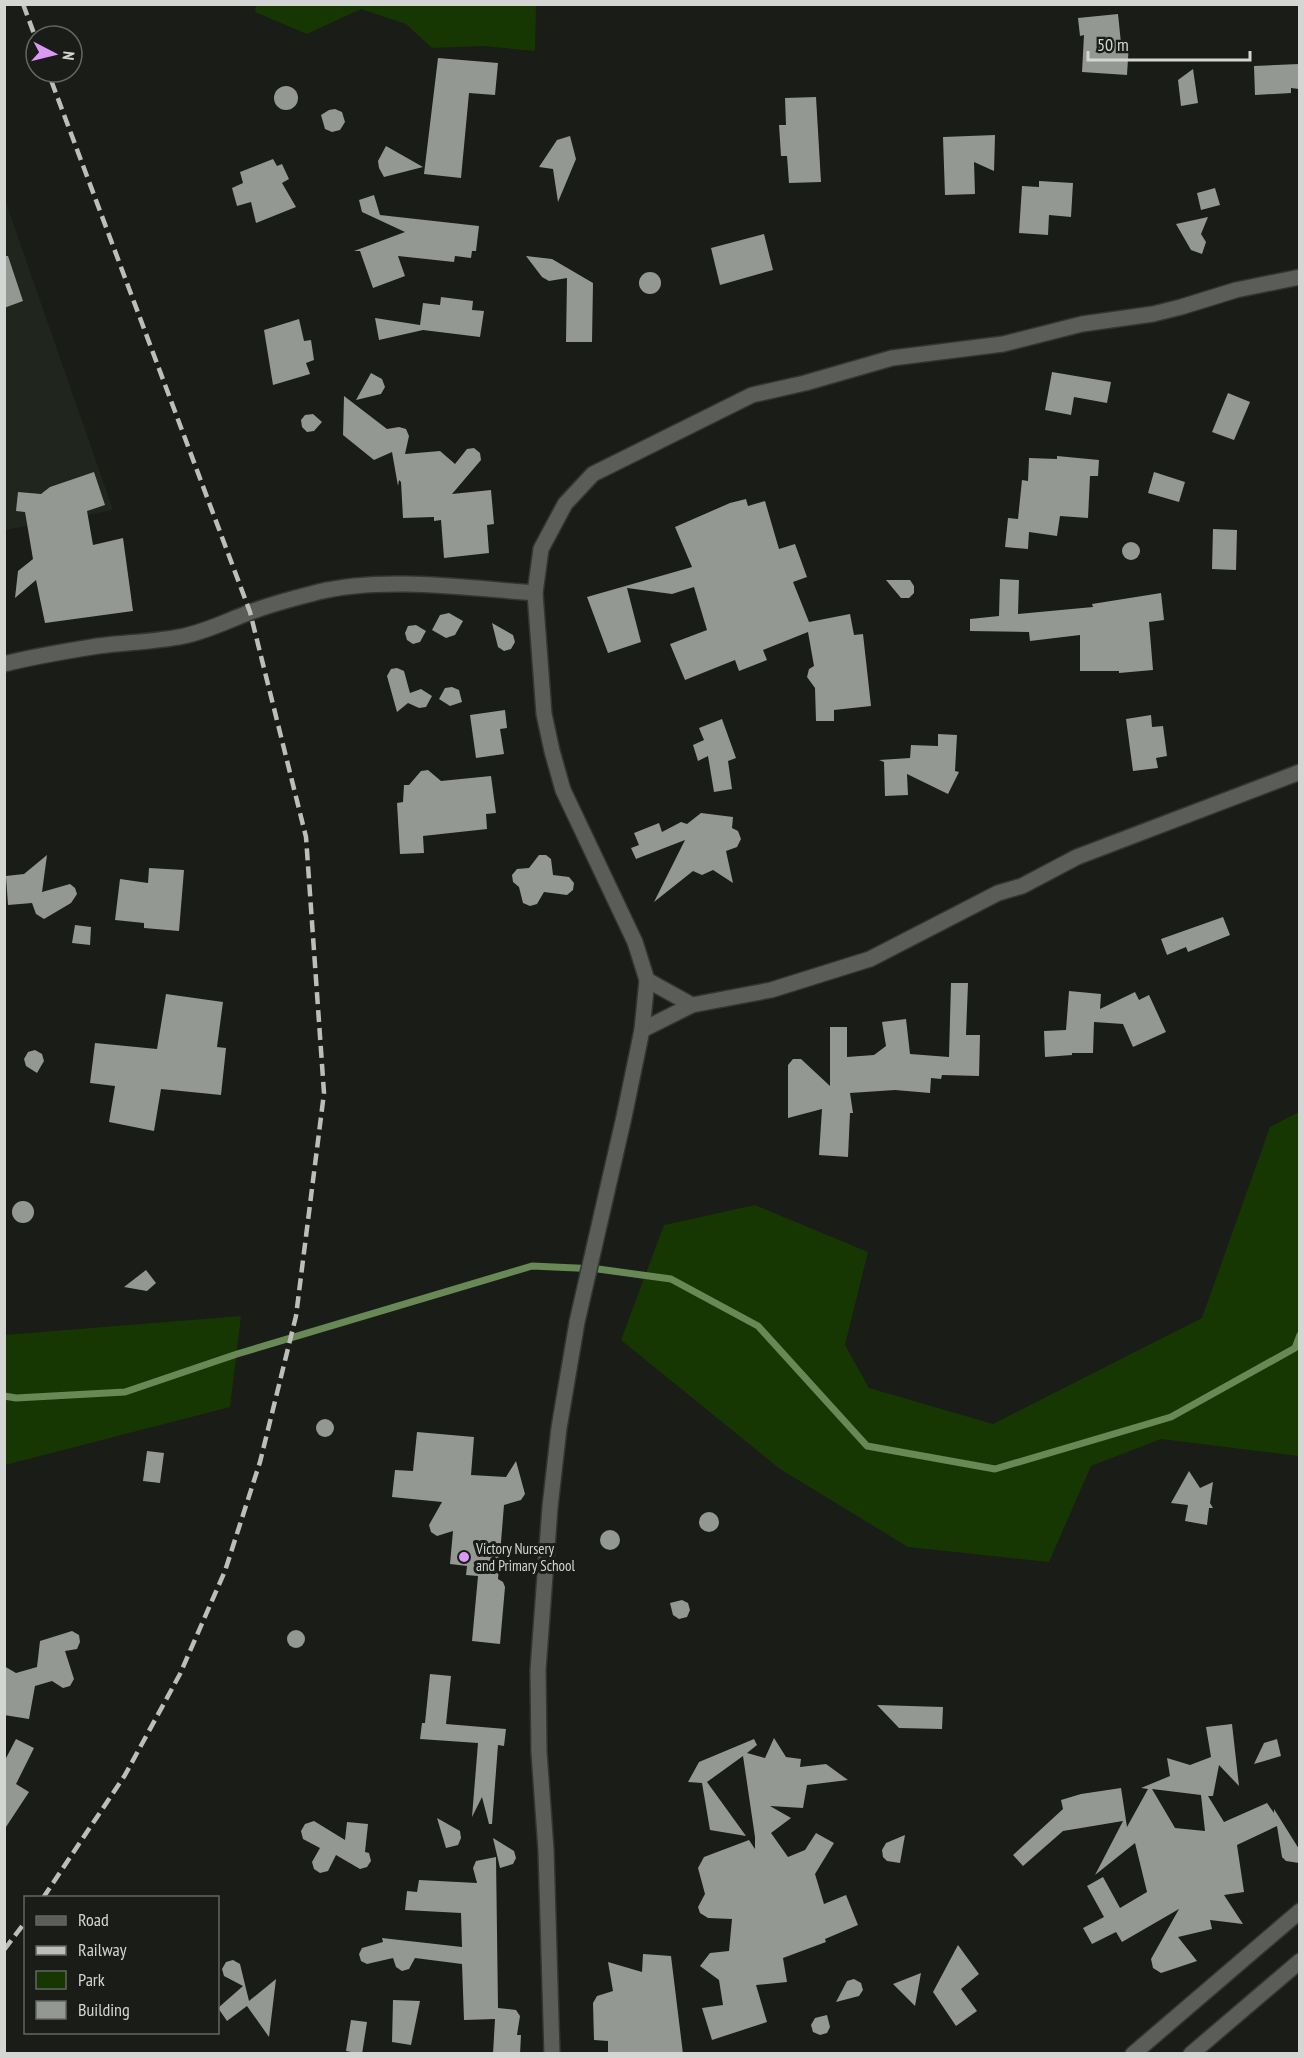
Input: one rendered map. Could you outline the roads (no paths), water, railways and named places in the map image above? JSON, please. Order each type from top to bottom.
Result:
[{"type":"street","points":[[552,2054],[546,1850],[539,1752],[538,1670],[550,1507],[559,1428],[577,1322],[620,1138],[642,1030],[647,980],[635,942],[563,790],[552,751],[544,714],[535,592],[541,549],[565,504],[593,474],[752,395],[805,383],[892,358],[1003,344],[1082,324],[1153,314],[1236,290],[1299,277]]},
{"type":"street","points":[[4,663],[100,646],[165,640],[188,635],[208,630],[278,603],[319,592],[361,585],[535,592]]},
{"type":"street","points":[[642,1030],[692,1005],[771,990],[870,958],[998,893],[1022,886],[1077,857],[1299,772]]},
{"type":"street","points":[[647,980],[692,1005]]},
{"type":"street","points":[[1132,2054],[1299,1911]]},
{"type":"street","points":[[1191,2054],[1299,1961]]},
{"type":"waterway","points":[[4,1396],[16,1398],[125,1392],[237,1354],[532,1266],[598,1269],[671,1279],[758,1326],[867,1446],[995,1469],[1171,1417],[1295,1348],[1300,1335]]},
{"type":"railway","points":[[23,4],[30,24]]},
{"type":"railway","points":[[44,1896],[125,1775],[180,1674],[225,1571],[260,1462],[296,1316],[324,1093],[306,837],[250,612],[52,84]]},
{"type":"railway","points":[[4,1950],[24,1924]]},
{"type":"place","name":"Victory Nursery and Primary School","points":[[464,1557]]}]
